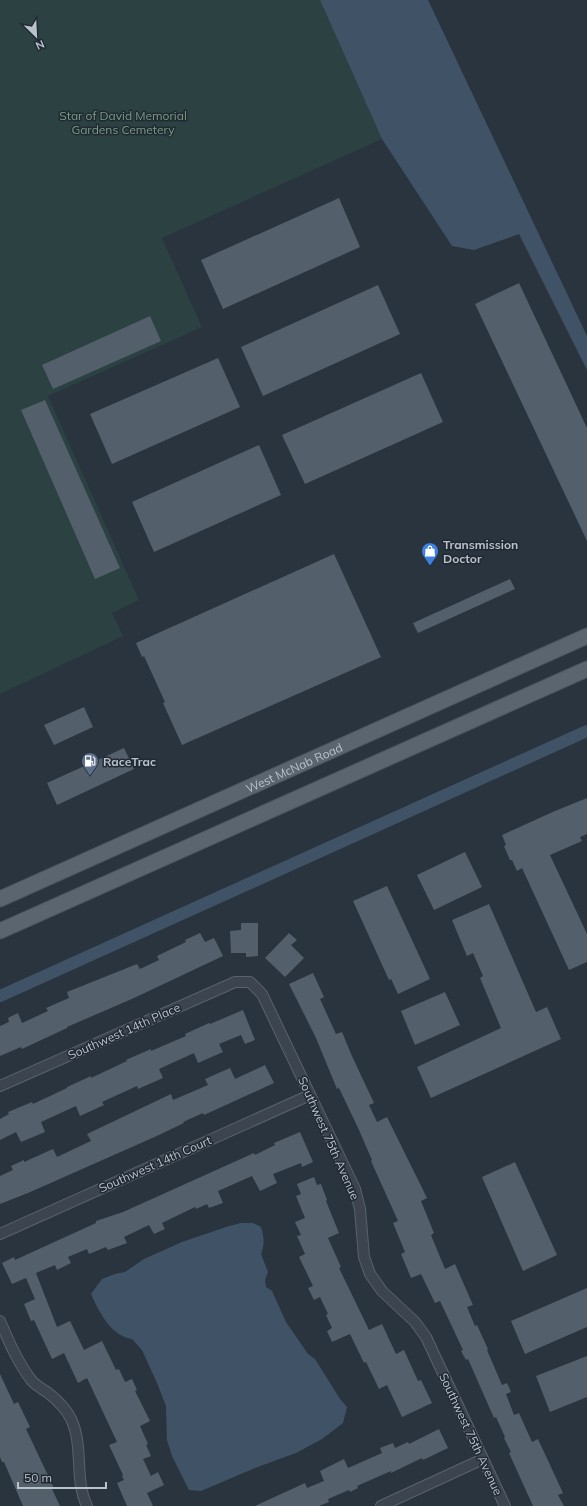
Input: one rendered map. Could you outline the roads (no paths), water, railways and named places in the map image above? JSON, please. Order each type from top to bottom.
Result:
[{"type":"main road","name":"West McNab Road","points":[[0,899],[587,636]]},
{"type":"main road","points":[[0,931],[587,669]]},
{"type":"street","name":"Southwest 14th Place","points":[[0,1086],[235,982],[250,982]]},
{"type":"street","name":"Southwest 75th Avenue","points":[[250,982],[262,994],[355,1189],[360,1209],[364,1257],[370,1274],[382,1291],[415,1322],[426,1338],[505,1506]]},
{"type":"street","name":"Southwest 14th Court","points":[[0,1234],[310,1094]]},
{"type":"street","points":[[0,1321],[18,1361],[33,1382],[50,1394],[65,1408],[72,1420],[78,1442],[83,1496],[87,1506]]},
{"type":"street","points":[[381,1506],[483,1459]]},
{"type":"water","points":[[320,0],[428,0],[587,336],[587,370],[519,234],[474,250],[452,246],[382,139]]},
{"type":"water","points":[[241,1223],[253,1223],[261,1227],[264,1240],[261,1254],[268,1272],[265,1280],[266,1287],[272,1291],[286,1322],[308,1354],[315,1359],[340,1399],[347,1407],[343,1423],[322,1439],[296,1453],[255,1468],[201,1491],[189,1490],[172,1456],[167,1440],[166,1406],[142,1350],[132,1339],[125,1337],[112,1328],[102,1315],[91,1294],[102,1279],[125,1272],[144,1259],[182,1242]]},
{"type":"waterway","points":[[0,996],[587,731]]},
{"type":"place","name":"Transmission Doctor","points":[[430,566]]},
{"type":"place","name":"RaceTrac","points":[[90,776]]},
{"type":"park label","name":"Star of David Memorial Gardens Cemetery","points":[[123,122]]}]
